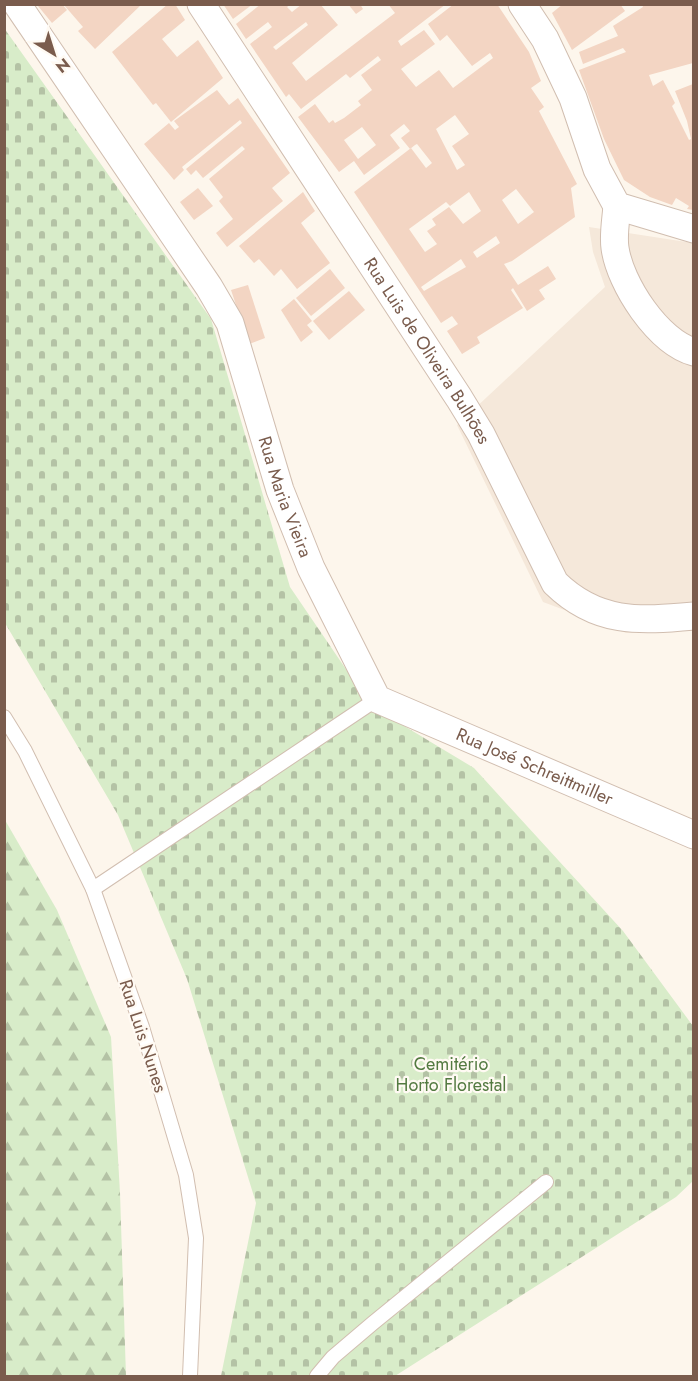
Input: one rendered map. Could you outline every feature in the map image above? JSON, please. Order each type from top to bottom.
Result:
[{"type":"street","name":"Rua Maria Vieira","points":[[17,4],[209,287],[230,323],[280,490],[311,568],[377,699]]},
{"type":"street","name":"Rua Luis de Oliveira Bulhões","points":[[201,4],[459,398],[480,434],[555,583],[570,598],[587,608],[604,614],[646,620],[693,616]]},
{"type":"street","points":[[522,4],[550,49],[573,98],[597,169],[617,206],[615,248],[626,282],[648,317],[683,349],[693,352]]},
{"type":"street","points":[[617,206],[693,229]]},
{"type":"street","name":"Rua José Schreittmiller","points":[[377,699],[693,834]]},
{"type":"lane","points":[[93,889],[377,699]]},
{"type":"lane","name":"Rua Luis Nunes","points":[[4,717],[25,751],[93,889],[142,1027],[186,1175],[196,1238],[190,1377]]},
{"type":"lane","points":[[317,1377],[333,1357],[546,1182]]},
{"type":"shaded area","points":[[589,227],[693,243],[693,625],[626,633],[543,602],[457,425],[605,287],[593,252]]},
{"type":"green space","name":"Cemitério Horto Florestal","points":[[4,28],[211,319],[290,587],[371,706],[474,768],[623,931],[693,1026],[693,1181],[676,1197],[395,1376],[221,1376],[256,1203],[187,979],[118,815],[5,623]]},
{"type":"green space","points":[[5,820],[57,910],[111,1037],[120,1193],[126,1376],[5,1376]]},
{"type":"building","points":[[39,4],[62,4],[67,10],[52,23],[38,6]]},
{"type":"building","points":[[168,4],[175,4],[185,20],[162,39],[177,57],[198,40],[223,78],[171,122],[156,103],[153,105],[112,52]]},
{"type":"building","points":[[223,4],[253,4],[233,19]]},
{"type":"building","points":[[261,4],[291,4],[287,7],[292,12],[302,4],[320,4],[338,25],[292,63],[306,81],[395,13],[388,4],[446,4],[398,41],[401,46],[424,30],[435,44],[401,69],[416,87],[439,70],[453,88],[493,58],[490,53],[472,66],[447,35],[440,41],[428,24],[454,4],[497,4],[529,52],[541,81],[531,88],[544,107],[539,111],[577,184],[571,188],[575,217],[512,261],[504,264],[518,285],[548,266],[556,279],[539,290],[545,299],[527,311],[513,288],[511,290],[523,308],[477,337],[480,343],[462,354],[447,331],[458,324],[452,316],[441,323],[354,192],[410,149],[401,138],[410,131],[404,124],[390,135],[400,148],[364,175],[354,161],[339,172],[298,117],[315,104],[329,123],[333,120],[335,123],[344,118],[361,105],[358,101],[372,90],[361,75],[381,60],[378,56],[350,78],[346,74],[301,109],[289,94],[286,97],[250,44],[272,27],[268,22],[246,39],[236,24]],"holes":[[[306,22],[308,25],[276,50],[273,47]],[[455,115],[469,134],[452,146],[465,165],[457,170],[436,129]],[[362,127],[376,145],[358,159],[344,140]],[[417,144],[432,163],[426,168],[411,148]],[[516,189],[534,212],[518,224],[502,200]],[[469,192],[481,211],[463,224],[449,207],[432,219],[436,225],[427,231],[437,244],[425,252],[409,229],[446,202],[450,206]],[[496,236],[500,243],[477,258],[473,252]],[[461,259],[466,267],[424,291],[421,287]]]},
{"type":"building","points":[[348,4],[360,4],[363,9],[356,14]]},
{"type":"building","points":[[563,4],[620,4],[625,11],[572,50],[552,13]]},
{"type":"building","points":[[642,4],[693,4],[693,63],[649,75],[653,86],[663,80],[675,103],[672,106],[689,140],[691,139],[687,121],[675,91],[693,84],[693,210],[687,209],[689,206],[676,198],[672,205],[650,197],[624,180],[604,139],[579,70],[626,52],[623,48],[583,64],[579,52],[618,36],[613,26],[643,7]]},
{"type":"building","points":[[64,5],[141,5],[95,49],[78,31],[83,27]]},
{"type":"building","points":[[217,90],[229,105],[238,98],[290,173],[272,188],[283,201],[227,247],[216,233],[233,219],[219,201],[223,197],[209,179],[245,149],[242,146],[203,178],[196,170],[191,175],[186,169],[242,123],[240,120],[182,167],[184,170],[174,180],[144,144],[169,123],[175,130],[179,127],[174,121]]},
{"type":"building","points":[[198,188],[213,206],[194,220],[180,202]]},
{"type":"building","points":[[303,192],[315,211],[301,223],[330,263],[297,289],[281,269],[274,276],[259,259],[254,263],[239,246]]},
{"type":"building","points":[[330,269],[345,288],[311,316],[296,298]]},
{"type":"building","points":[[248,285],[265,338],[249,344],[231,290]]},
{"type":"building","points":[[349,291],[365,310],[329,340],[313,321]]},
{"type":"building","points":[[294,299],[312,321],[307,325],[313,332],[301,342],[281,310]]}]
